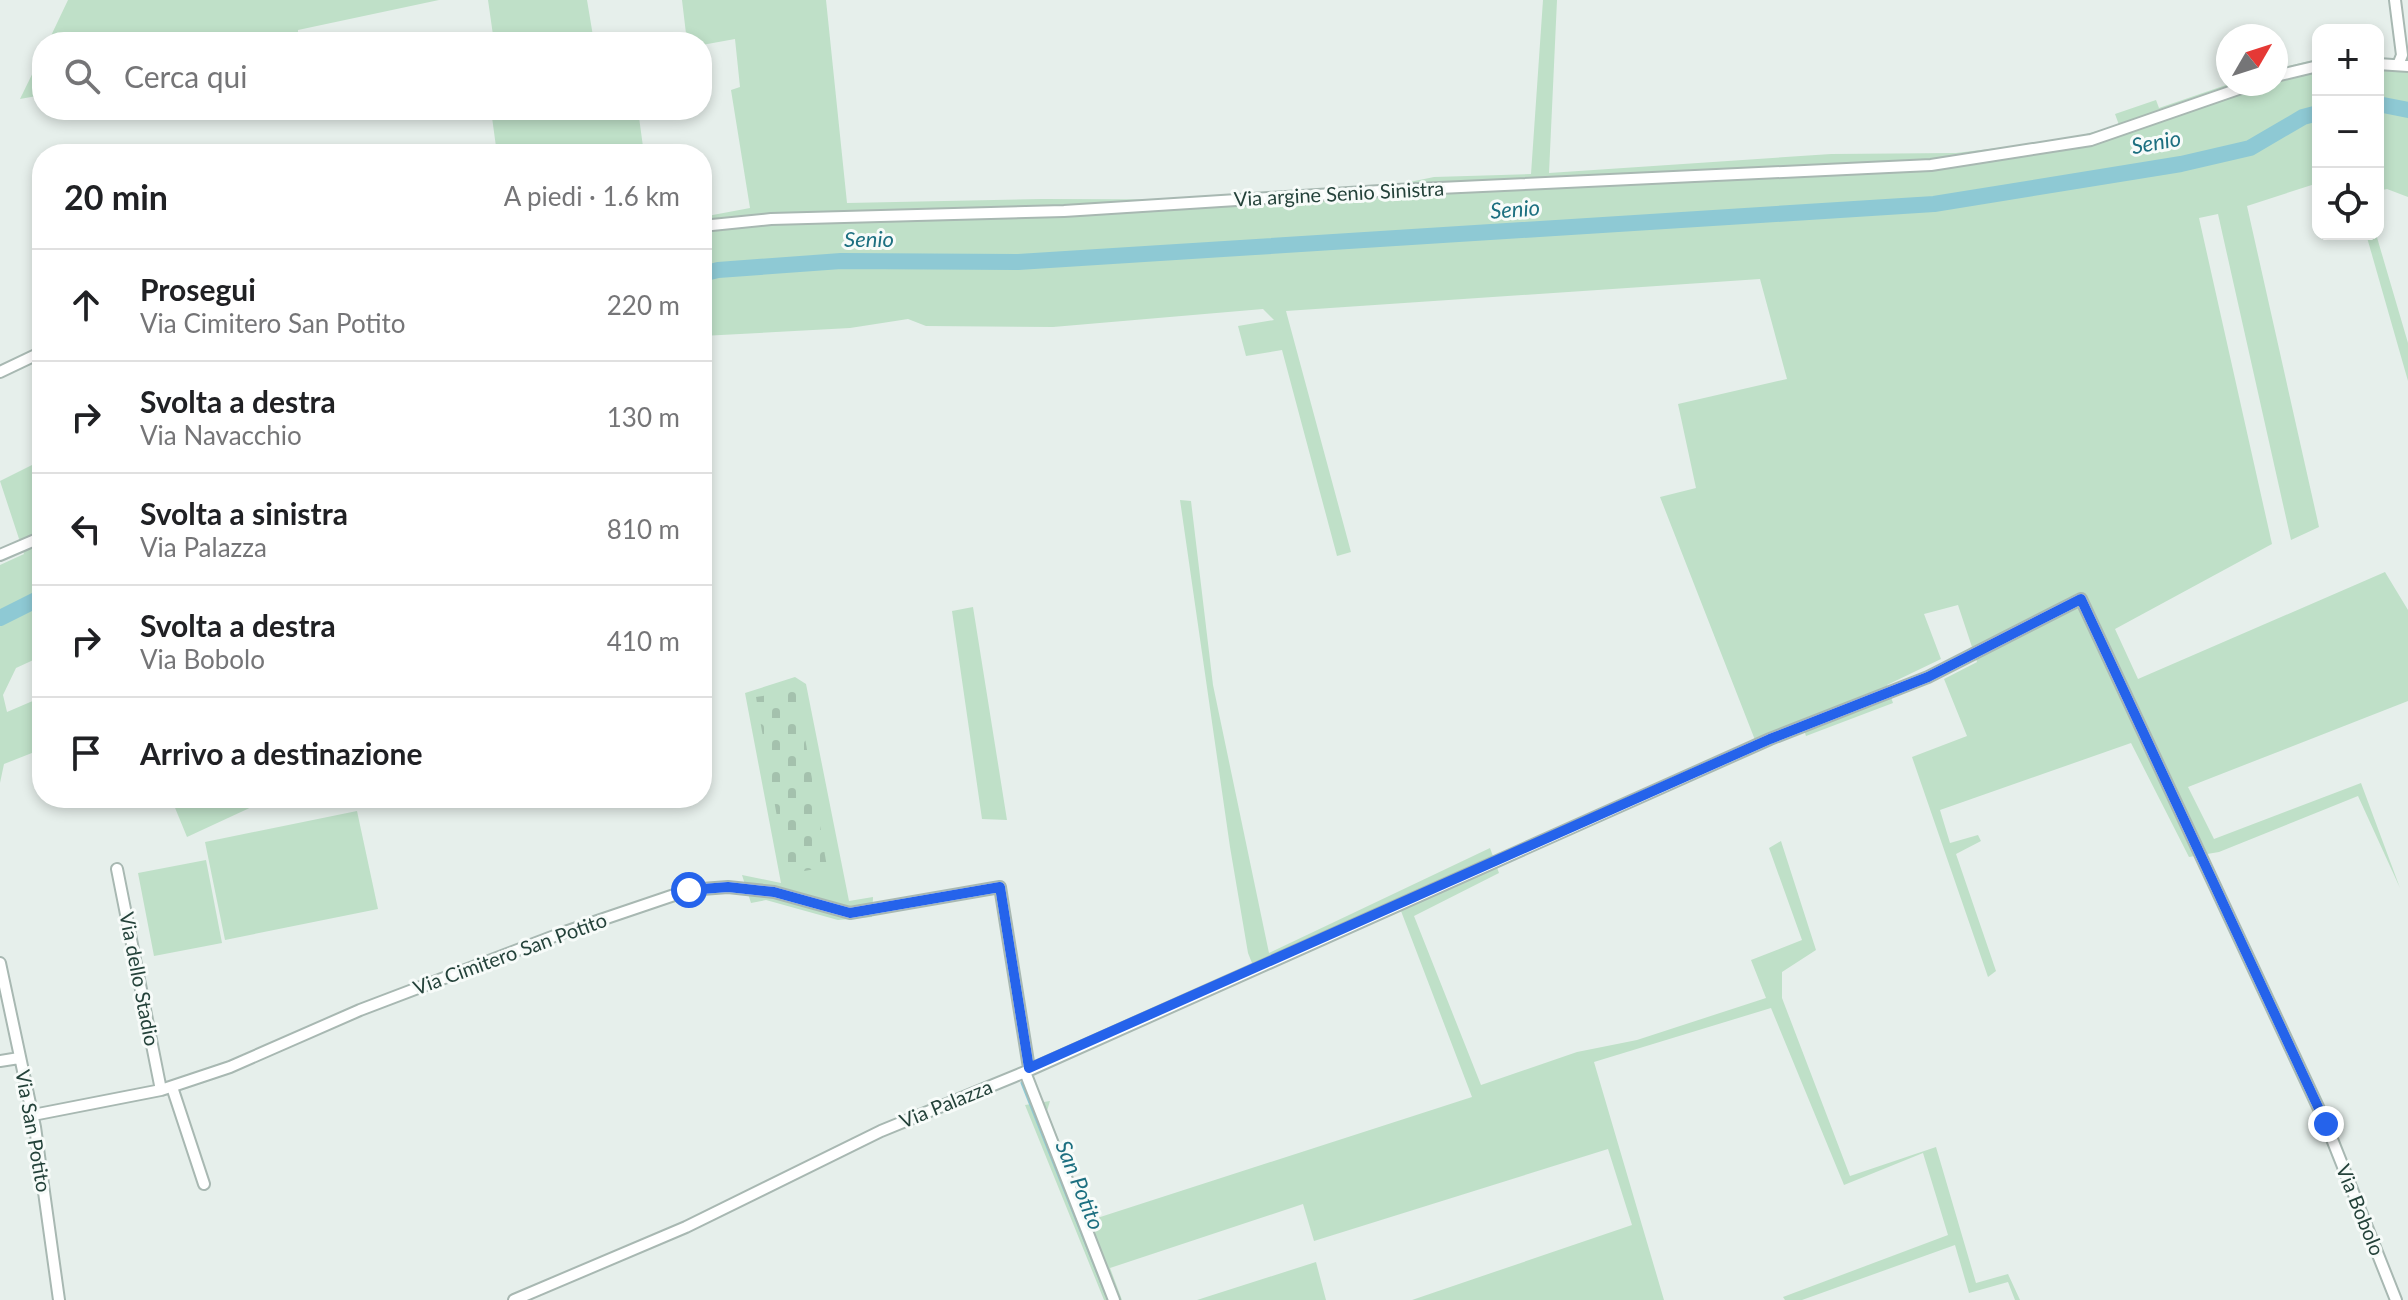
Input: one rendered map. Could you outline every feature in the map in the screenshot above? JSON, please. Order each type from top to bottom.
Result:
[{"type":"street","points":[[2395,0],[2403,66]]},
{"type":"street","points":[[2288,73],[2312,67]]},
{"type":"street","name":"Via argine Senio Sinistra","points":[[712,225],[771,219],[1064,211],[1396,190],[1931,165],[2091,140],[2218,96]]},
{"type":"street","points":[[0,372],[32,357]]},
{"type":"street","points":[[0,555],[32,541]]},
{"type":"street","name":"Via Palazza","points":[[514,1300],[686,1227],[881,1131],[1027,1070],[1770,739],[1928,677],[2081,599]]},
{"type":"street","name":"Via Bobolo","points":[[2081,599],[2326,1124],[2396,1300]]},
{"type":"street","name":"Via dello Stadio","points":[[117,869],[166,1088],[204,1184]]},
{"type":"street","name":"Via Cimitero San Potito","points":[[33,1115],[166,1088],[230,1067],[300,1033],[536,943],[689,890],[728,887],[774,892],[850,913],[1000,887],[1027,1070]]},
{"type":"street","name":"Via San Potito","points":[[0,963],[33,1115],[59,1300]]},
{"type":"street","points":[[0,1061],[19,1058]]},
{"type":"street","points":[[1027,1070],[1114,1300]]},
{"type":"green space","points":[[68,0],[439,0],[298,32],[53,32]]},
{"type":"green space","points":[[488,0],[587,0],[592,32],[493,32]]},
{"type":"green space","points":[[682,0],[826,0],[847,203],[1042,199],[1322,200],[1434,177],[1531,174],[1543,0],[1557,0],[1549,173],[1831,154],[1956,153],[2064,140],[2119,125],[2115,114],[2156,100],[2159,108],[2216,88],[2216,96],[2288,96],[2288,66],[2312,60],[2312,185],[2247,206],[2319,527],[2291,540],[2218,214],[2199,218],[2272,544],[2115,629],[2138,679],[2385,572],[2408,610],[2408,701],[2188,787],[2214,839],[2361,783],[2400,888],[2358,796],[2219,852],[2189,857],[2131,743],[1940,810],[1950,843],[1978,835],[1981,841],[1956,854],[1996,971],[1988,977],[1912,757],[1967,736],[1944,679],[1977,662],[1958,605],[1924,614],[1941,659],[1887,685],[1893,703],[1806,736],[1801,720],[1755,740],[1660,497],[1696,488],[1678,404],[1787,379],[1760,279],[1286,311],[1351,552],[1337,556],[1282,350],[1246,356],[1238,326],[1274,320],[1263,309],[1053,327],[926,326],[908,319],[850,328],[712,335],[712,215],[750,208],[731,90],[740,87],[735,39],[712,43],[712,32],[686,32]]},
{"type":"green space","points":[[2384,58],[2408,58],[2408,197],[2384,190]]},
{"type":"green space","points":[[32,74],[32,97],[20,99]]},
{"type":"green space","points":[[492,120],[639,120],[643,144],[496,144]]},
{"type":"green space","points":[[2368,240],[2378,240],[2408,343],[2408,381]]},
{"type":"green space","points":[[32,465],[32,661],[16,668],[3,695],[7,712],[32,701],[32,753],[4,764],[0,783],[0,565],[24,554],[0,481]]},
{"type":"green space","points":[[1180,500],[1191,501],[1213,685],[1269,953],[1490,848],[1499,873],[1414,916],[1481,1085],[1577,1052],[1637,1040],[1766,998],[1751,960],[1802,940],[1769,848],[1781,841],[1816,950],[1782,972],[1782,998],[1850,1176],[1936,1147],[1976,1283],[2008,1274],[2020,1300],[2015,1300],[2008,1282],[1969,1293],[1955,1245],[1802,1300],[1785,1300],[1783,1297],[1948,1235],[1923,1153],[1844,1185],[1771,1008],[1594,1062],[1664,1300],[1412,1300],[1632,1225],[1608,1149],[1314,1241],[1303,1204],[1110,1268],[1122,1300],[1104,1300],[1025,1105],[1050,1101],[1047,1111],[1091,1220],[1472,1097],[1401,911],[1256,973],[1248,953],[1230,847]]},
{"type":"green space","points":[[973,607],[1007,820],[982,819],[952,611]]},
{"type":"green space","points":[[795,677],[806,684],[849,901],[873,897],[872,917],[838,920],[766,900],[751,903],[742,875],[781,883],[745,693]]},
{"type":"green space","points":[[797,691],[827,867],[787,874],[756,697]]},
{"type":"green space","points":[[175,808],[249,808],[187,837]]},
{"type":"green space","points":[[357,811],[378,909],[225,940],[205,842]]},
{"type":"green space","points":[[206,860],[222,943],[154,956],[138,873]]},
{"type":"green space","points":[[1316,1262],[1326,1300],[1197,1300]]},
{"type":"waterway","name":"Senio","points":[[2384,105],[2408,110]]},
{"type":"waterway","name":"Senio","points":[[712,272],[841,261],[1018,262],[1934,204],[2181,164],[2250,148],[2312,115]]},
{"type":"waterway","name":"Senio","points":[[0,618],[32,602]]},
{"type":"waterway","name":"San Potito","points":[[1022,1083],[1106,1294]]},
{"type":"route","points":[[689,890],[728,887],[774,892],[818,907],[850,913],[1000,887],[1029,1068],[1770,739],[1928,677],[2081,599],[2240,933],[2326,1124]]}]
